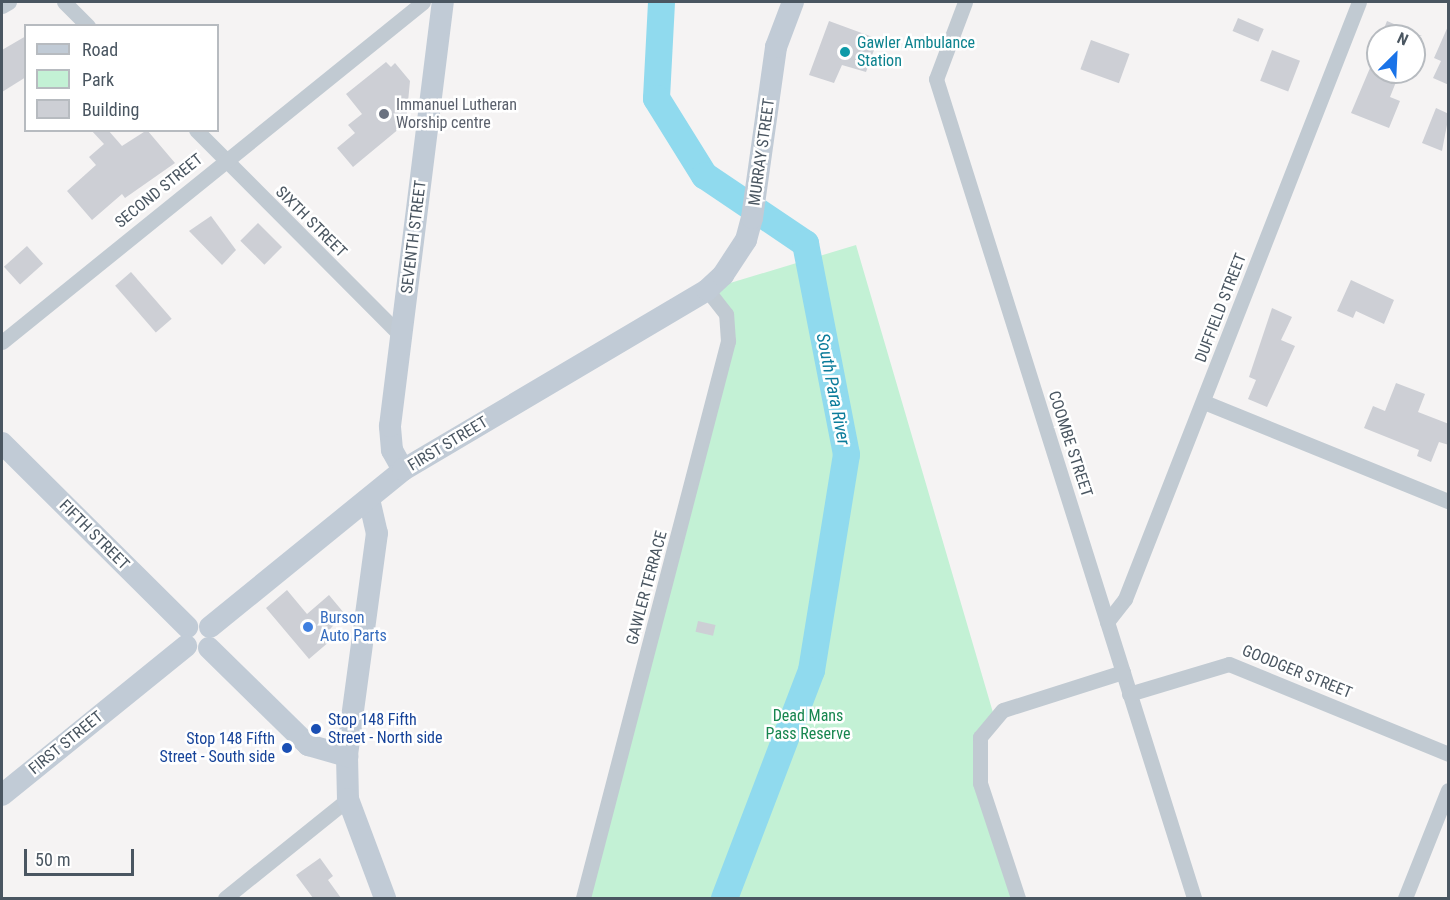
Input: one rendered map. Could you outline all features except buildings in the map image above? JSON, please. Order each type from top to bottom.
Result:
[{"type":"street","points":[[2,6],[9,2]]},
{"type":"street","points":[[64,2],[86,24]]},
{"type":"street","name":"SECOND STREET","points":[[2,342],[423,2]]},
{"type":"street","name":"SEVENTH STREET","points":[[403,470],[392,450],[390,426],[443,2]]},
{"type":"street","name":"MURRAY STREET","points":[[707,290],[736,260],[753,208],[776,47],[793,2]]},
{"type":"street","name":"COOMBE STREET","points":[[965,2],[936,79],[1194,898]]},
{"type":"street","name":"DUFFIELD STREET","points":[[1107,622],[1125,599],[1359,2]]},
{"type":"street","name":"SIXTH STREET","points":[[198,132],[402,338]]},
{"type":"street","name":"FIRST STREET","points":[[210,638],[403,470],[707,290]]},
{"type":"street","name":"GAWLER TERRACE","points":[[583,898],[728,341],[726,314],[707,290]]},
{"type":"street","points":[[1204,402],[1449,501]]},
{"type":"street","name":"FIFTH STREET","points":[[2,443],[187,636]]},
{"type":"street","points":[[369,499],[377,533],[347,756],[348,800],[385,898]]},
{"type":"street","points":[[187,636],[200,652],[210,638],[308,745],[347,756]]},
{"type":"street","name":"FIRST STREET","points":[[2,795],[187,636]]},
{"type":"street","name":"GOODGER STREET","points":[[1130,694],[1229,664],[1449,754]]},
{"type":"street","points":[[1018,898],[977,764],[980,737],[994,716],[1123,672]]},
{"type":"street","points":[[1405,898],[1449,790]]},
{"type":"street","points":[[225,898],[348,800]]},
{"type":"green space","name":"Dead Mans Pass Reserve","points":[[856,245],[994,716],[978,752],[1018,898],[583,898],[728,341],[726,314],[707,290]]},
{"type":"waterway","name":"South Para River","points":[[661,2],[656,98],[704,175],[805,243],[846,454],[811,670],[724,898]]},
{"type":"place","name":"Gawler Ambulance Station","points":[[845,52]]},
{"type":"place","name":"Immanuel Lutheran Worship centre","points":[[384,114]]},
{"type":"place","name":"Burson Auto Parts","points":[[308,627]]},
{"type":"place","name":"Stop 148 Fifth Street - North side","points":[[316,729]]},
{"type":"place","name":"Stop 148 Fifth Street - South side","points":[[287,748]]}]
